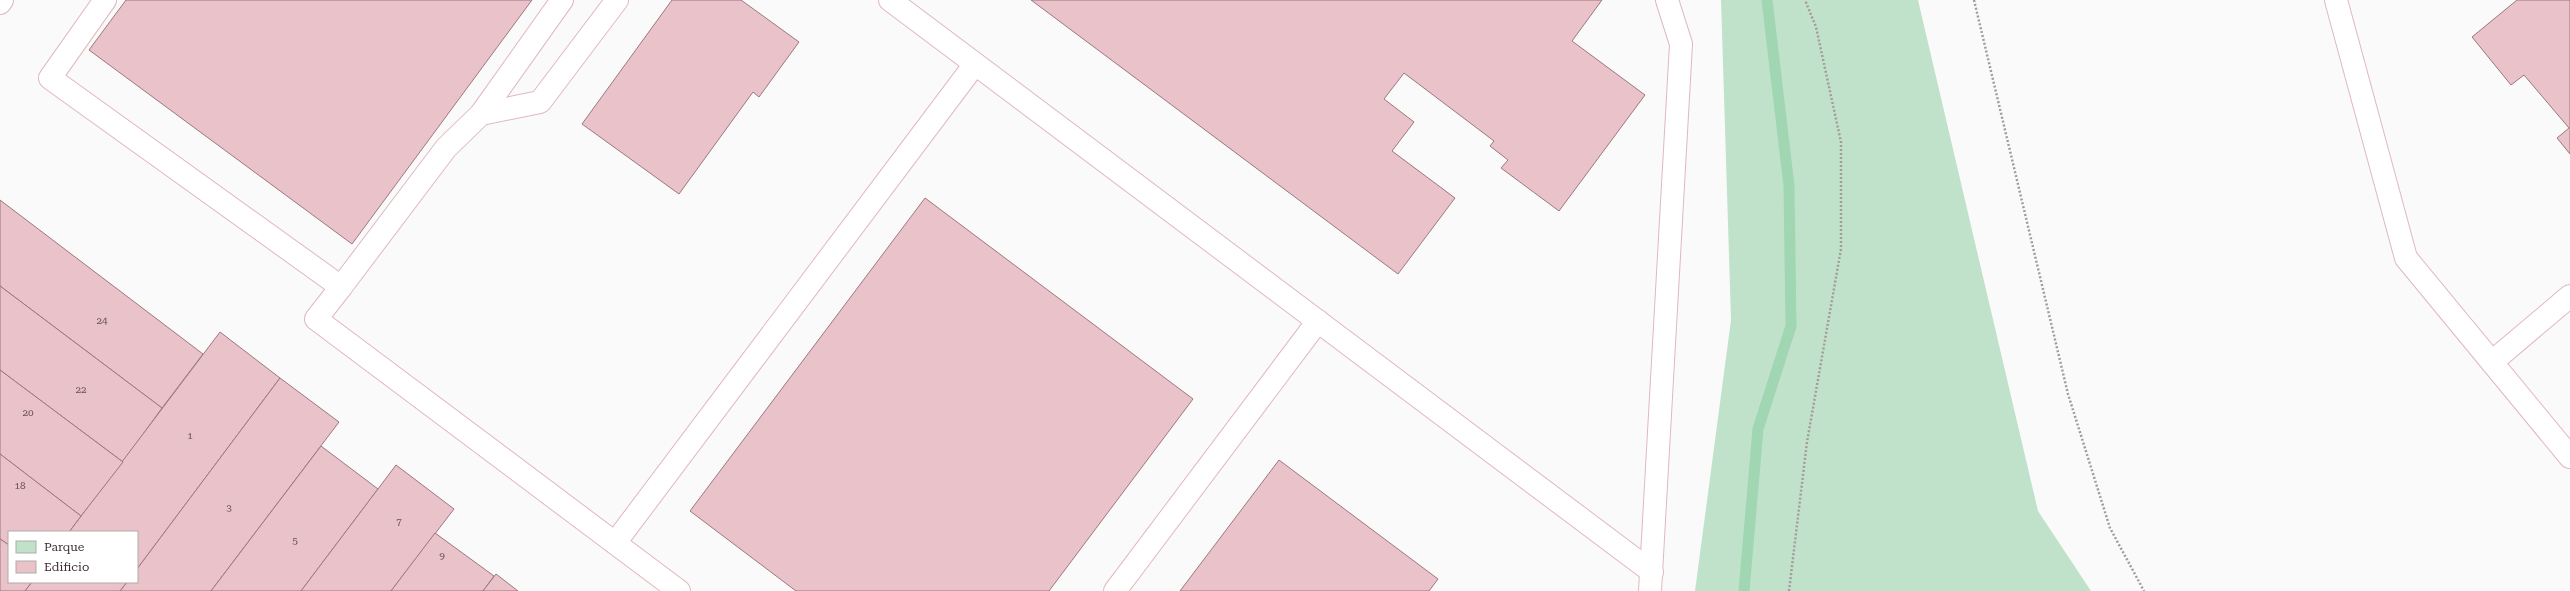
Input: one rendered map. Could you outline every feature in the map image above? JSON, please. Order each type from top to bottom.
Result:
[{"type":"lane","points":[[105,0],[50,78],[340,287]]},
{"type":"lane","points":[[562,0],[481,114],[446,148],[316,319],[679,591]]},
{"type":"lane","points":[[481,114],[540,102],[617,0]]},
{"type":"lane","points":[[890,0],[1318,321],[1651,582]]},
{"type":"lane","points":[[1651,582],[1681,44],[1667,0]]},
{"type":"lane","points":[[2336,0],[2406,258],[2570,458]]},
{"type":"lane","points":[[615,543],[975,64]]},
{"type":"lane","points":[[2492,362],[2570,296]]},
{"type":"lane","points":[[1115,591],[1318,321]]},
{"type":"path","points":[[1789,591],[1807,442],[1841,249],[1841,142],[1816,27],[1805,0]]},
{"type":"path","points":[[1974,0],[2068,394],[2110,528],[2144,591]]},
{"type":"green space","points":[[1721,0],[1918,0],[2038,511],[2091,591],[1695,591],[1731,320]]},
{"type":"building","points":[[126,0],[532,0],[352,244],[89,50]]},
{"type":"building","points":[[672,0],[741,0],[799,42],[759,97],[753,92],[679,194],[582,124]]},
{"type":"building","points":[[1031,0],[1602,0],[1572,41],[1645,95],[1559,211],[1501,168],[1508,160],[1490,146],[1494,141],[1404,73],[1384,99],[1414,122],[1392,151],[1455,198],[1398,274]]},
{"type":"building","points":[[2517,0],[2570,0],[2570,154],[2557,138],[2569,128],[2524,75],[2511,85],[2472,37]]},
{"type":"building","points":[[925,198],[1193,399],[1049,591],[796,591],[690,511]]},
{"type":"building","points":[[0,200],[203,354],[162,408],[0,286]]},
{"type":"building","points":[[0,286],[162,408],[123,462],[0,370]]},
{"type":"building","points":[[220,332],[280,378],[138,568],[138,531],[70,531]]},
{"type":"building","points":[[0,370],[123,462],[81,516],[0,454]]},
{"type":"building","points":[[280,378],[339,422],[211,591],[120,591],[126,583],[138,583],[138,568]]},
{"type":"building","points":[[321,446],[378,489],[301,591],[211,591]]},
{"type":"building","points":[[0,454],[81,516],[70,531],[8,531],[8,544],[0,539]]},
{"type":"building","points":[[1279,460],[1438,579],[1429,591],[1180,591]]},
{"type":"building","points":[[396,465],[454,509],[391,591],[301,591]]},
{"type":"building","points":[[435,533],[494,576],[483,591],[391,591]]},
{"type":"building","points":[[0,539],[8,544],[8,583],[31,583],[25,591],[0,591]]},
{"type":"building","points":[[496,574],[518,591],[483,591]]},
{"type":"building","points":[[31,583],[126,583],[120,591],[25,591]]},
{"type":"waterway","points":[[1744,591],[1758,429],[1791,326],[1789,186],[1767,0]]}]
